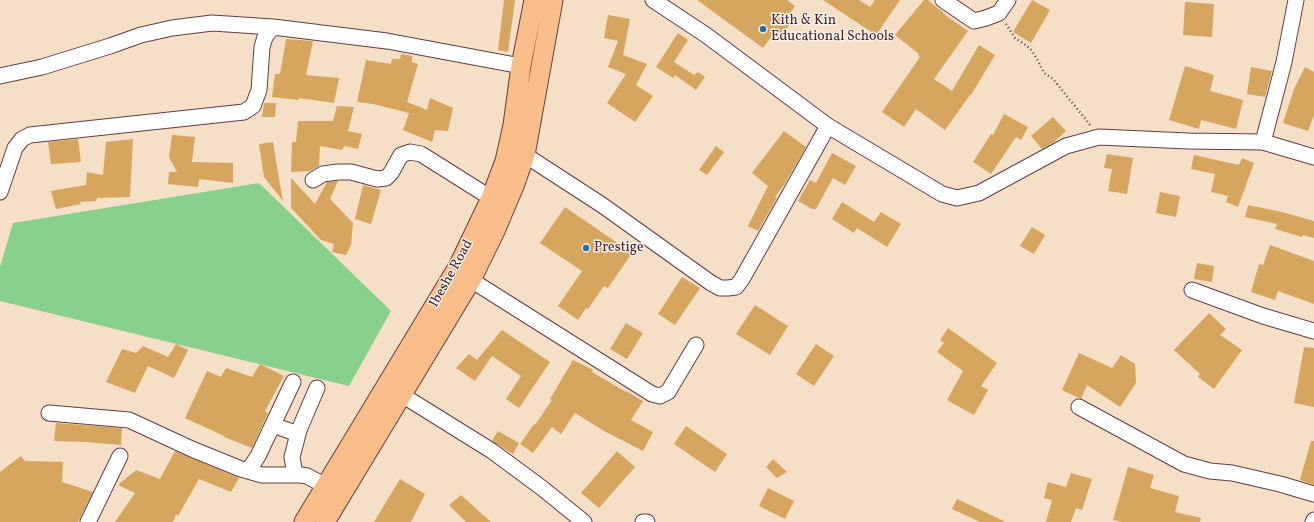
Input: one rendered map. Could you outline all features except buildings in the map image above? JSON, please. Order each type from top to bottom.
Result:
[{"type":"main road","name":"Ibeshe Road","points":[[304,522],[458,267],[491,198],[505,161],[513,125],[521,66],[534,0]]},
{"type":"main road","name":"Ibeshe Road","points":[[325,522],[471,280],[506,205],[525,155],[553,0]]},
{"type":"street","points":[[653,0],[706,35],[828,126],[942,194],[957,198],[979,193],[1066,146],[1099,137],[1181,141],[1263,142],[1314,157]]},
{"type":"street","points":[[943,0],[974,21],[999,13],[1008,0]]},
{"type":"street","points":[[1263,142],[1284,62],[1296,0]]},
{"type":"street","points":[[0,76],[42,67],[141,35],[172,28],[212,23],[273,27],[386,41],[521,66]]},
{"type":"street","points":[[0,192],[15,148],[22,139],[30,135],[244,112],[253,106],[259,90],[262,47],[265,37],[273,27]]},
{"type":"street","points":[[525,155],[602,205],[711,283],[720,288],[728,288],[736,287],[742,279],[828,126]]},
{"type":"street","points":[[312,180],[323,174],[338,172],[351,172],[377,179],[386,178],[391,173],[401,155],[410,152],[421,154],[491,198]]},
{"type":"street","points":[[471,280],[652,394],[660,396],[668,392],[696,345]]},
{"type":"street","points":[[1192,290],[1264,316],[1314,331]]},
{"type":"street","points":[[248,471],[258,456],[293,382]]},
{"type":"street","points":[[295,474],[292,457],[298,434],[317,388]]},
{"type":"street","points":[[402,395],[492,451],[542,488],[584,522]]},
{"type":"street","points":[[1079,407],[1184,464],[1210,471],[1232,473],[1273,482],[1314,494]]},
{"type":"street","points":[[49,413],[129,420],[194,450],[248,471],[262,475],[295,474],[307,476],[326,486]]},
{"type":"street","points":[[273,425],[298,434]]},
{"type":"street","points":[[88,522],[120,456]]},
{"type":"path","points":[[999,13],[1015,38],[1032,51],[1038,59],[1044,73],[1053,79],[1099,137]]},
{"type":"green space","points":[[259,183],[391,311],[349,386],[0,301],[0,267],[13,223]]},
{"type":"place","name":"Kith & Kin Educational Schools","points":[[763,29]]},
{"type":"place","name":"Prestige","points":[[586,248]]}]
